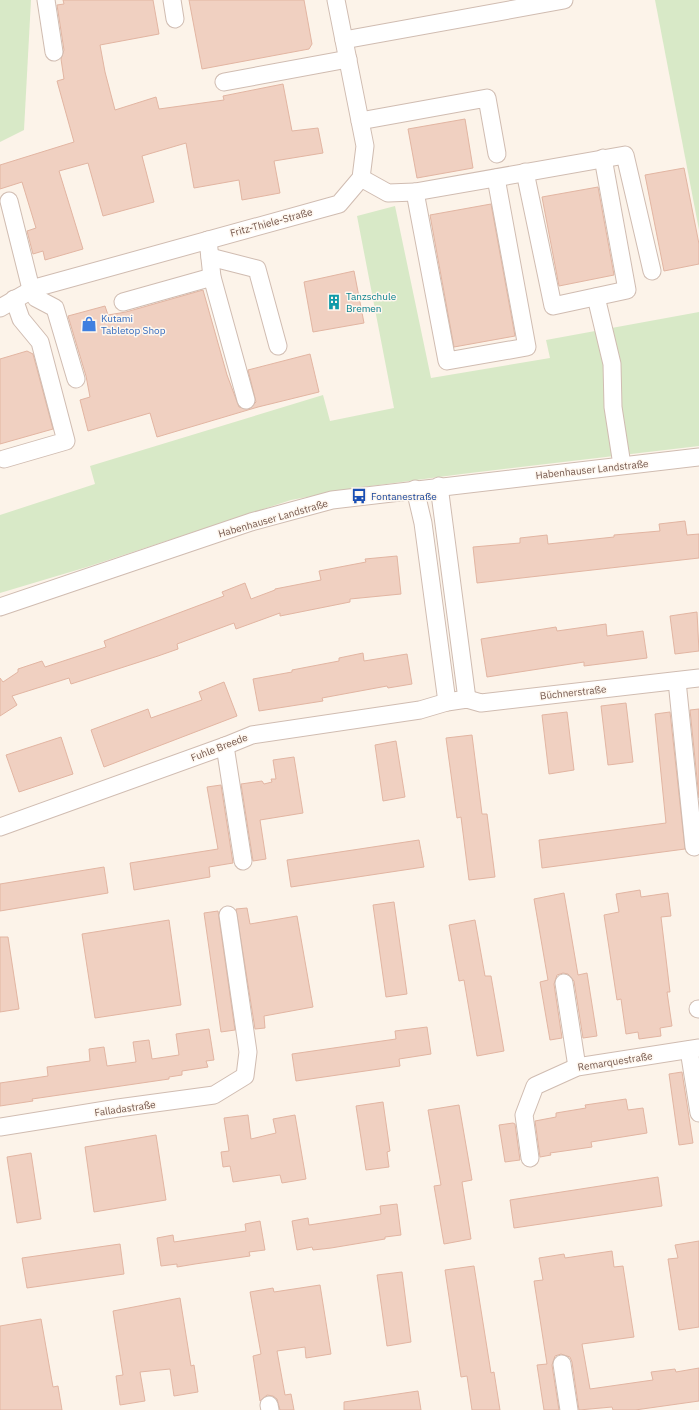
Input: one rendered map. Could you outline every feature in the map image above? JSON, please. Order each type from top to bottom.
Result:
[{"type":"street","points":[[46,0],[54,52]]},
{"type":"street","points":[[172,0],[175,19]]},
{"type":"street","points":[[336,0],[365,146],[361,178],[388,194],[415,192],[625,155],[652,271]]},
{"type":"street","points":[[344,40],[564,0]]},
{"type":"street","points":[[224,82],[348,59]]},
{"type":"street","points":[[360,121],[487,98],[497,154]]},
{"type":"street","points":[[525,172],[553,306],[627,290],[603,158]]},
{"type":"street","name":"Fritz-Thiele-Straße","points":[[7,303],[31,289],[209,248],[339,204],[361,178]]},
{"type":"street","points":[[415,192],[447,361],[527,347],[496,178]]},
{"type":"street","points":[[9,201],[31,289],[36,298],[55,308],[76,378]]},
{"type":"street","points":[[246,400],[212,277],[209,248],[257,269],[278,346]]},
{"type":"street","points":[[123,302],[212,277]]},
{"type":"street","points":[[596,297],[612,364],[613,407],[622,465]]},
{"type":"street","points":[[4,459],[66,441],[40,342],[22,318],[7,303]]},
{"type":"street","name":"Habenhauser Landstraße","points":[[0,608],[251,522],[332,500],[439,486],[699,457]]},
{"type":"street","points":[[439,486],[467,699]]},
{"type":"street","points":[[415,489],[423,523],[447,702]]},
{"type":"street","name":"Büchnerstraße","points":[[447,702],[467,699],[481,703],[699,678]]},
{"type":"street","points":[[677,681],[694,847]]},
{"type":"street","name":"Fuhle Breede","points":[[0,827],[225,746],[252,734],[420,710],[447,702]]},
{"type":"street","points":[[225,746],[243,862]]},
{"type":"street","name":"Falladastraße","points":[[0,1127],[118,1108],[214,1095],[245,1076],[248,1052],[228,915]]},
{"type":"street","points":[[564,983],[577,1067]]},
{"type":"street","points":[[694,1049],[699,1113]]},
{"type":"street","name":"Remarquestraße","points":[[530,1158],[524,1115],[535,1086],[577,1067],[694,1049]]},
{"type":"street","points":[[562,1364],[569,1410]]},
{"type":"green space","points":[[0,0],[31,0],[24,130],[0,142]]},
{"type":"green space","points":[[655,0],[699,0],[699,230]]},
{"type":"green space","points":[[395,206],[431,378],[550,358],[546,340],[699,312],[699,446],[356,488],[291,500],[87,567],[0,593],[0,515],[95,484],[90,466],[323,395],[330,421],[394,408],[357,216]]},
{"type":"building","points":[[63,0],[153,0],[159,34],[100,45],[115,110],[156,97],[159,109],[224,100],[223,96],[283,84],[292,131],[318,128],[323,153],[274,161],[280,193],[242,200],[239,180],[194,188],[186,143],[142,156],[154,202],[103,216],[88,163],[59,171],[83,249],[45,260],[43,251],[33,254],[27,231],[36,228],[22,182],[0,189],[0,165],[74,142],[57,81],[64,79],[61,59],[64,50],[57,5],[64,4]]},
{"type":"building","points":[[189,0],[304,0],[312,44],[309,49],[202,69]]},
{"type":"building","points":[[465,119],[473,168],[417,178],[408,129]]},
{"type":"building","points":[[684,168],[699,244],[699,264],[664,271],[645,175]]},
{"type":"building","points":[[598,187],[614,275],[559,286],[542,197]]},
{"type":"building","points":[[491,204],[515,336],[454,347],[430,215]]},
{"type":"building","name":"Tanzschule Bremen","points":[[354,271],[364,323],[313,332],[304,282]]},
{"type":"building","points":[[203,290],[227,375],[239,407],[249,409],[256,402],[248,370],[310,354],[319,392],[258,407],[157,437],[150,413],[88,431],[80,400],[90,397],[86,376],[68,316],[105,306],[108,315],[126,312]]},
{"type":"building","points":[[27,351],[33,354],[53,429],[0,444],[0,359]]},
{"type":"building","points":[[685,521],[687,535],[699,534],[699,558],[477,583],[473,547],[520,543],[520,538],[547,535],[548,544],[614,537],[614,535],[660,531],[659,524]]},
{"type":"building","points":[[397,556],[401,594],[350,599],[350,602],[280,616],[280,613],[236,629],[234,623],[177,644],[178,649],[158,656],[71,684],[69,678],[12,696],[17,705],[0,716],[0,678],[3,682],[18,672],[18,669],[42,661],[45,667],[106,647],[104,641],[224,596],[222,592],[245,583],[251,599],[275,589],[321,580],[319,571],[366,562],[365,559]]},
{"type":"building","points":[[697,612],[699,651],[675,654],[670,616]]},
{"type":"building","points":[[606,624],[607,636],[643,631],[647,658],[584,666],[584,662],[487,677],[481,639],[556,627],[557,631]]},
{"type":"building","points":[[363,653],[364,661],[407,654],[412,684],[388,688],[387,686],[322,698],[323,701],[259,711],[253,679],[339,661],[339,658]]},
{"type":"building","points":[[224,682],[237,716],[104,767],[91,730],[148,709],[151,718],[202,700],[199,692]]},
{"type":"building","points":[[626,703],[633,762],[608,765],[601,706]]},
{"type":"building","points":[[699,709],[699,798],[690,710]]},
{"type":"building","points":[[567,712],[574,770],[549,774],[542,715]]},
{"type":"building","points":[[670,712],[685,849],[542,868],[539,840],[666,823],[655,714]]},
{"type":"building","points":[[472,735],[482,814],[487,814],[495,877],[469,880],[461,817],[457,818],[446,738]]},
{"type":"building","points":[[61,737],[73,774],[19,792],[6,755]]},
{"type":"building","points":[[396,741],[405,797],[383,801],[375,745]]},
{"type":"building","points":[[294,757],[303,813],[260,820],[266,859],[253,861],[241,784],[262,781],[264,784],[272,782],[271,779],[276,779],[273,760]]},
{"type":"building","points":[[221,785],[233,863],[209,867],[210,877],[134,890],[130,863],[218,849],[207,787]]},
{"type":"building","points":[[419,840],[424,867],[291,887],[287,860]]},
{"type":"building","points":[[104,867],[108,893],[0,911],[0,884]]},
{"type":"building","points":[[640,890],[641,897],[668,893],[671,916],[661,917],[670,992],[667,992],[672,1026],[660,1028],[661,1036],[639,1039],[638,1032],[626,1034],[621,999],[617,1000],[604,915],[619,912],[616,894]]},
{"type":"building","points":[[564,893],[578,975],[587,973],[597,1036],[583,1038],[574,981],[568,974],[563,973],[557,975],[554,984],[562,1038],[550,1040],[540,982],[548,980],[534,899]]},
{"type":"building","points":[[394,902],[407,994],[386,997],[373,905]]},
{"type":"building","points":[[247,908],[250,924],[297,916],[313,1007],[264,1016],[265,1028],[255,1029],[236,909]]},
{"type":"building","points":[[218,911],[235,1030],[221,1032],[204,913]]},
{"type":"building","points":[[169,920],[181,1005],[95,1018],[82,934]]},
{"type":"building","points":[[475,920],[485,976],[491,976],[504,1051],[477,1056],[464,980],[459,981],[449,925]]},
{"type":"building","points":[[0,937],[8,937],[19,1009],[0,1012]]},
{"type":"building","points":[[427,1027],[431,1054],[399,1059],[400,1066],[296,1081],[292,1054],[396,1039],[395,1031]]},
{"type":"building","points":[[209,1029],[214,1060],[206,1061],[208,1067],[182,1071],[182,1075],[169,1077],[169,1079],[32,1099],[33,1101],[0,1106],[0,1083],[48,1076],[47,1067],[90,1061],[89,1049],[104,1047],[107,1066],[136,1062],[133,1042],[149,1040],[152,1059],[179,1055],[176,1034]]},
{"type":"building","points":[[682,1072],[693,1143],[679,1145],[669,1074]]},
{"type":"building","points":[[626,1099],[628,1110],[643,1108],[647,1133],[591,1142],[592,1147],[550,1153],[551,1155],[540,1157],[535,1121],[556,1117],[556,1113],[586,1108],[585,1105]]},
{"type":"building","points":[[383,1102],[390,1151],[387,1152],[389,1167],[366,1170],[356,1106]]},
{"type":"building","points":[[459,1105],[472,1180],[462,1182],[471,1239],[444,1244],[434,1186],[441,1185],[428,1110]]},
{"type":"building","points":[[248,1115],[251,1139],[276,1133],[273,1119],[295,1115],[306,1179],[282,1183],[280,1175],[233,1182],[230,1166],[223,1167],[221,1152],[229,1151],[224,1118]]},
{"type":"building","points":[[515,1124],[520,1160],[505,1162],[499,1125]]},
{"type":"building","points":[[156,1135],[166,1200],[94,1212],[85,1147]]},
{"type":"building","points":[[31,1153],[41,1219],[17,1223],[7,1157]]},
{"type":"building","points":[[658,1177],[662,1206],[514,1228],[510,1200]]},
{"type":"building","points":[[397,1204],[401,1235],[331,1248],[313,1250],[312,1247],[297,1250],[292,1221],[308,1218],[309,1225],[381,1214],[380,1206]]},
{"type":"building","points":[[260,1221],[265,1250],[249,1252],[250,1256],[177,1267],[177,1264],[161,1266],[157,1238],[173,1235],[174,1242],[246,1231],[245,1224]]},
{"type":"building","points":[[699,1241],[699,1327],[679,1330],[668,1259],[678,1258],[675,1245]]},
{"type":"building","points":[[120,1244],[124,1274],[27,1288],[22,1258]]},
{"type":"building","points":[[612,1251],[614,1267],[623,1266],[634,1337],[582,1344],[590,1389],[653,1380],[651,1372],[675,1369],[676,1372],[699,1368],[699,1401],[635,1410],[613,1410],[612,1407],[579,1410],[572,1362],[570,1357],[561,1354],[555,1356],[552,1365],[559,1410],[544,1410],[537,1365],[547,1364],[534,1281],[543,1280],[539,1258],[564,1254],[565,1258]]},
{"type":"building","points":[[474,1266],[491,1373],[494,1372],[500,1410],[472,1410],[467,1376],[461,1377],[445,1270]]},
{"type":"building","points":[[402,1272],[411,1342],[387,1346],[377,1275]]},
{"type":"building","points":[[320,1285],[331,1354],[306,1358],[305,1347],[277,1351],[285,1395],[291,1394],[294,1410],[280,1410],[277,1399],[273,1396],[267,1395],[260,1401],[253,1356],[261,1354],[250,1292],[273,1288],[274,1292]]},
{"type":"building","points":[[180,1298],[191,1366],[194,1365],[198,1392],[174,1396],[170,1369],[140,1372],[145,1401],[120,1405],[116,1376],[123,1375],[113,1311]]},
{"type":"building","points":[[41,1319],[53,1387],[58,1386],[62,1410],[0,1410],[0,1326]]},
{"type":"building","points":[[418,1391],[421,1410],[344,1410],[344,1402]]},
{"type":"place","name":"Tanzschule Bremen","points":[[334,302]]},
{"type":"place","name":"Kutami Tabletop Shop","points":[[89,324]]},
{"type":"place","name":"Fontanestraße","points":[[359,496]]}]
